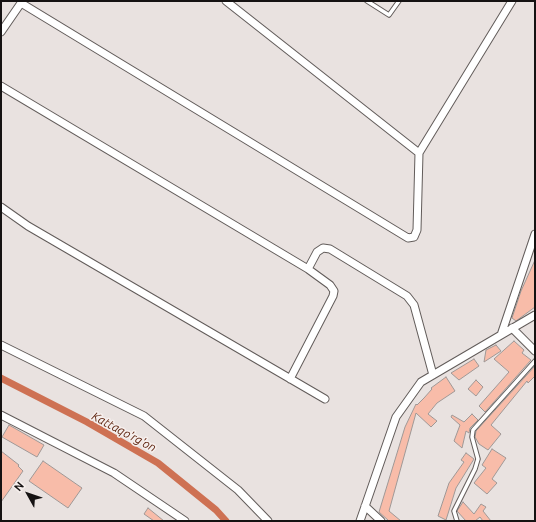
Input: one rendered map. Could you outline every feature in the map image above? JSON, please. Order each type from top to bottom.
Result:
[{"type":"street","points":[[226,1],[419,153]]},
{"type":"street","points":[[1,32],[21,3],[408,238],[414,238],[417,230],[419,153],[512,1]]},
{"type":"street","points":[[1,86],[308,269],[330,285],[334,291],[333,296],[290,379]]},
{"type":"street","points":[[1,207],[28,226],[325,399]]},
{"type":"street","points":[[501,335],[535,234]]},
{"type":"street","points":[[308,269],[317,252],[323,248],[330,249],[406,296],[414,305],[433,375]]},
{"type":"street","points":[[360,521],[396,417],[421,382],[535,315]]},
{"type":"street","points":[[512,328],[535,351]]},
{"type":"street","points":[[1,345],[144,416],[238,490],[268,521]]},
{"type":"street","points":[[1,416],[114,473],[185,521]]},
{"type":"street","points":[[365,506],[381,521]]},
{"type":"lane","points":[[367,1],[390,16],[398,1]]},
{"type":"lane","points":[[457,521],[454,511],[476,469],[478,459],[472,437],[473,430],[535,361]]},
{"type":"building","points":[[535,260],[535,307],[516,321],[512,318],[521,291]]},
{"type":"building","points":[[514,341],[524,350],[522,353],[531,360],[485,412],[479,406],[509,372],[494,359]]},
{"type":"building","points":[[496,345],[501,351],[484,362],[486,350]]},
{"type":"building","points":[[474,359],[479,366],[459,380],[451,373]]},
{"type":"building","points":[[535,366],[535,376],[528,383],[527,381],[491,425],[501,434],[488,450],[479,444],[475,437],[476,431]]},
{"type":"building","points":[[446,377],[455,391],[437,403],[428,414],[437,421],[431,427],[416,413],[389,511],[401,521],[389,521],[379,512],[405,427],[416,404],[417,405],[424,398],[432,389],[431,388]]},
{"type":"building","points":[[476,380],[483,387],[476,396],[468,389]]},
{"type":"building","points":[[472,414],[478,420],[470,428],[469,433],[466,431],[462,448],[454,441],[460,425],[451,417],[452,415],[464,422]]},
{"type":"building","points":[[9,425],[44,445],[37,457],[2,437]]},
{"type":"building","points":[[492,449],[506,458],[492,479],[497,483],[487,494],[474,483],[486,468],[482,465]]},
{"type":"building","points":[[1,451],[19,465],[18,466],[23,471],[1,502]]},
{"type":"building","points":[[466,453],[474,459],[456,488],[446,520],[438,516],[449,483],[464,462],[461,460]]},
{"type":"building","points":[[43,461],[82,488],[68,508],[29,481]]},
{"type":"building","points":[[463,502],[474,514],[481,504],[486,507],[483,511],[491,521],[483,521],[480,517],[475,521],[466,521],[457,511]]},
{"type":"building","points":[[148,508],[164,521],[154,521],[144,514]]},
{"type":"waterway","name":"Kattaqo'rg'on","points":[[1,378],[87,422],[158,463],[216,510],[226,521]]}]
